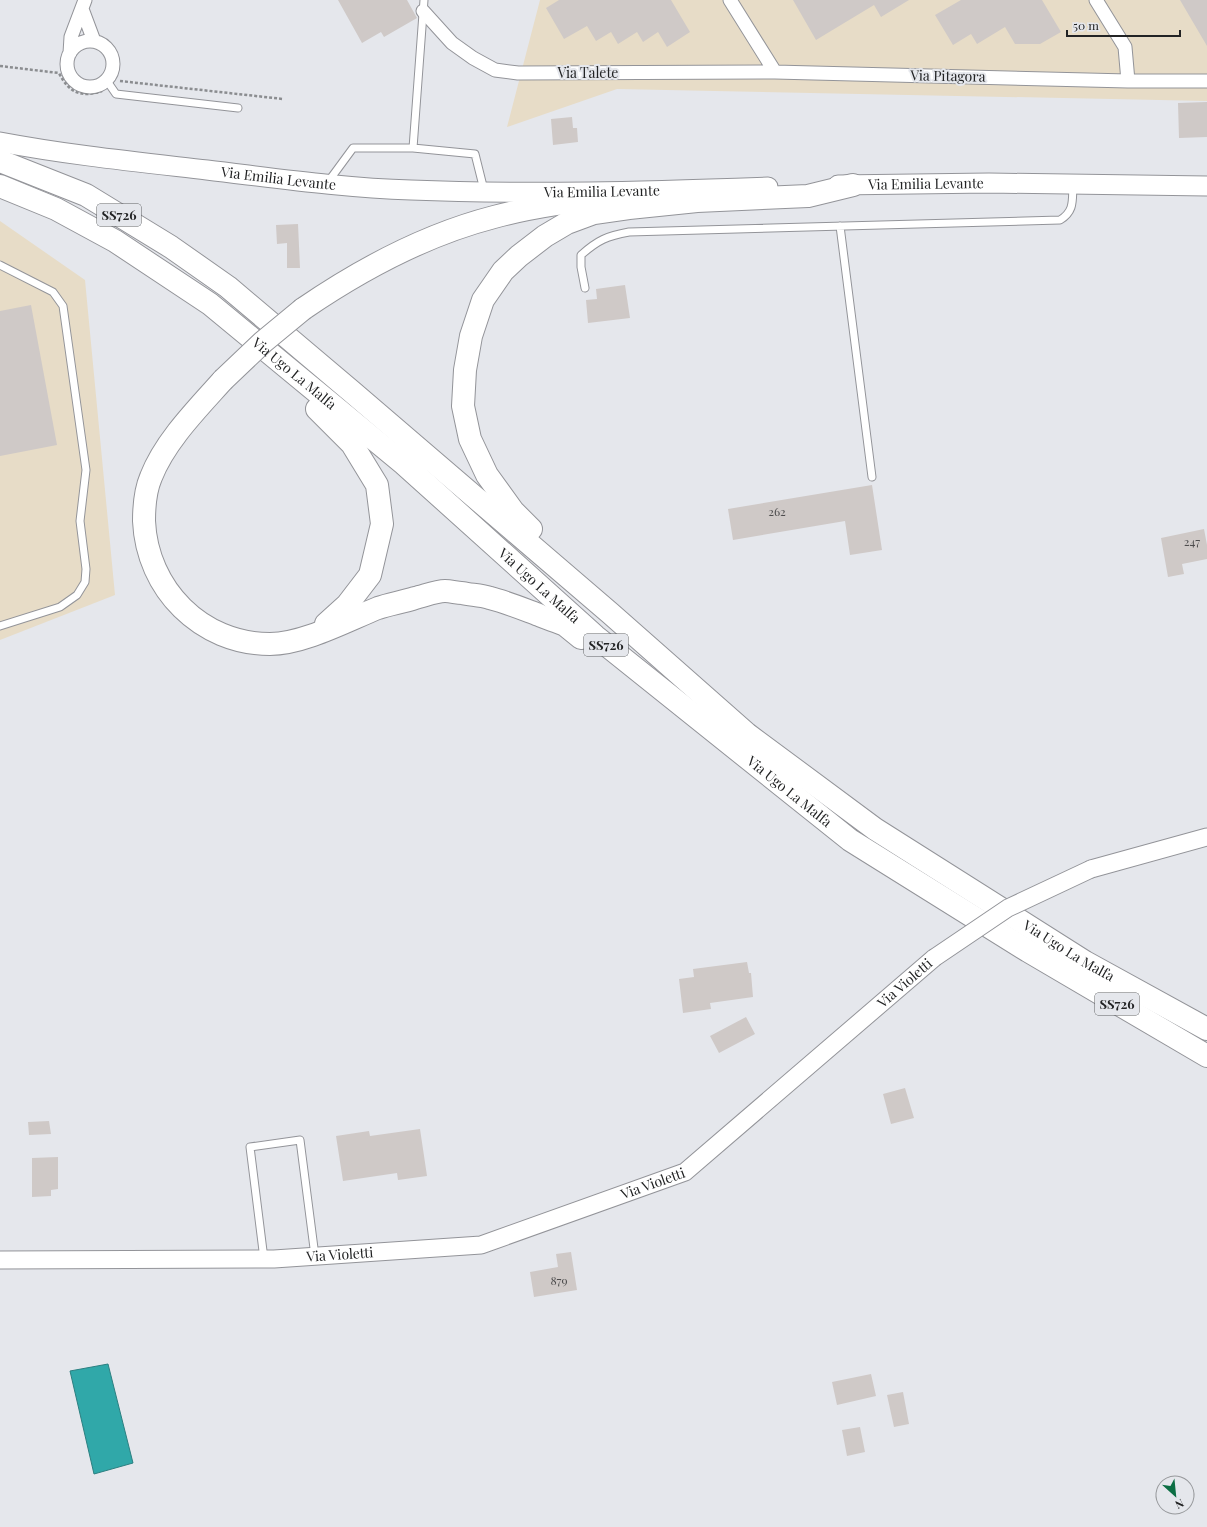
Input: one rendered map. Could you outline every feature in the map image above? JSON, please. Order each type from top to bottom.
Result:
[{"type":"highway","name":"Via Ugo La Malfa","points":[[0,161],[86,195],[171,247],[228,287],[610,613],[747,734],[875,829],[1085,962],[1207,1029]]},
{"type":"highway","points":[[610,613],[600,591],[543,542],[513,511],[487,474],[470,439],[463,406],[465,370],[471,336],[483,300],[503,271],[519,256],[545,236],[567,223],[594,213],[697,201],[808,196],[853,185]]},
{"type":"highway","name":"Via Ugo La Malfa","points":[[0,186],[56,210],[115,241],[210,304],[404,464],[595,636],[850,840],[1028,951],[1207,1056]]},
{"type":"highway","points":[[674,190],[578,200],[494,217],[466,226],[392,257],[357,275],[303,309],[263,342],[223,380],[177,434],[159,460],[146,491],[144,510],[145,532],[148,549],[154,566],[164,585],[183,608],[196,620],[214,631],[232,638],[251,642],[271,644],[294,640],[314,634],[381,607],[444,591],[490,598],[565,626],[810,820],[850,840]]},
{"type":"highway","points":[[210,304],[352,444],[376,485],[382,524],[370,575],[347,605],[314,634]]},
{"type":"main road","name":"Via Emilia Levante","points":[[0,142],[89,156],[326,184],[410,190],[485,192],[674,190],[853,185],[1073,184],[1207,186]]},
{"type":"street","points":[[730,0],[775,72]]},
{"type":"street","points":[[1096,0],[1125,46],[1128,81]]},
{"type":"street","points":[[83,5],[94,41]]},
{"type":"street","points":[[70,53],[80,43],[94,41],[101,43],[107,48],[114,61],[114,68],[111,75],[107,81],[100,86],[86,88],[73,81],[69,74],[67,60],[70,53],[72,38],[83,5]]},
{"type":"street","name":"Via Talete","points":[[424,6],[452,43],[473,58],[495,70],[518,73],[775,72]]},
{"type":"street","name":"Via Pitagora","points":[[775,72],[1128,81],[1207,81]]},
{"type":"street","name":"Via Violetti","points":[[0,1260],[264,1260],[481,1245],[685,1172],[934,958],[1008,908],[1091,868],[1207,837]]},
{"type":"lane","points":[[413,148],[424,6]]},
{"type":"lane","points":[[107,81],[116,94],[238,108]]},
{"type":"lane","points":[[326,184],[352,148],[413,148],[475,154],[485,192]]},
{"type":"lane","points":[[585,288],[581,267],[581,256],[594,244],[610,236],[629,232],[1060,220],[1066,216],[1072,208],[1073,184]]},
{"type":"lane","points":[[840,226],[872,477]]},
{"type":"lane","points":[[0,265],[53,292],[63,306],[86,470],[80,521],[86,569],[85,582],[77,594],[60,607],[0,626]]},
{"type":"lane","points":[[264,1260],[250,1147],[300,1140],[315,1257]]},
{"type":"shaded area","points":[[540,0],[1207,0],[1207,101],[617,89],[507,127]]},
{"type":"shaded area","points":[[0,221],[85,280],[115,595],[0,640]]},
{"type":"water","points":[[108,1364],[133,1463],[94,1474],[70,1371]]},
{"type":"building","points":[[338,0],[407,0],[417,18],[384,37],[381,32],[362,43]]},
{"type":"building","points":[[559,0],[671,0],[690,32],[667,47],[658,32],[643,42],[637,32],[618,44],[611,32],[596,41],[587,26],[564,39],[546,8]]},
{"type":"building","points":[[793,0],[909,0],[881,17],[874,5],[816,40]]},
{"type":"building","points":[[961,0],[1042,0],[1061,32],[1040,44],[1015,44],[1005,27],[977,44],[971,34],[953,45],[935,15]]},
{"type":"building","points":[[1180,0],[1207,0],[1207,46]]},
{"type":"building","points":[[1207,102],[1207,137],[1179,138],[1178,103]]},
{"type":"building","points":[[572,117],[573,128],[577,128],[578,142],[553,145],[551,119]]},
{"type":"building","points":[[298,224],[300,268],[287,268],[287,243],[277,244],[276,225]]},
{"type":"building","points":[[625,285],[630,318],[588,323],[586,300],[597,299],[596,289]]},
{"type":"building","points":[[31,305],[57,445],[0,456],[0,311]]},
{"type":"building","points":[[872,485],[882,550],[850,555],[845,521],[733,540],[728,509]]},
{"type":"building","points":[[1204,529],[1207,545],[1207,559],[1182,564],[1184,574],[1168,577],[1161,538]]},
{"type":"building","points":[[747,962],[749,973],[751,973],[753,997],[710,1003],[711,1009],[683,1013],[679,979],[694,977],[693,969]]},
{"type":"building","points":[[746,1017],[755,1034],[719,1053],[710,1036]]},
{"type":"building","points":[[905,1088],[914,1118],[891,1124],[883,1094]]},
{"type":"building","points":[[49,1121],[51,1134],[29,1135],[28,1122]]},
{"type":"building","points":[[420,1129],[427,1176],[398,1180],[397,1173],[343,1181],[336,1136],[369,1131],[370,1136]]},
{"type":"building","points":[[58,1157],[58,1189],[51,1190],[51,1196],[32,1197],[32,1158]]},
{"type":"building","points":[[571,1252],[577,1290],[534,1297],[530,1272],[558,1267],[556,1254]]},
{"type":"building","points":[[871,1374],[876,1396],[837,1405],[832,1382]]},
{"type":"building","points":[[903,1392],[909,1424],[894,1427],[887,1395]]},
{"type":"building","points":[[860,1427],[865,1452],[847,1456],[842,1430]]}]
